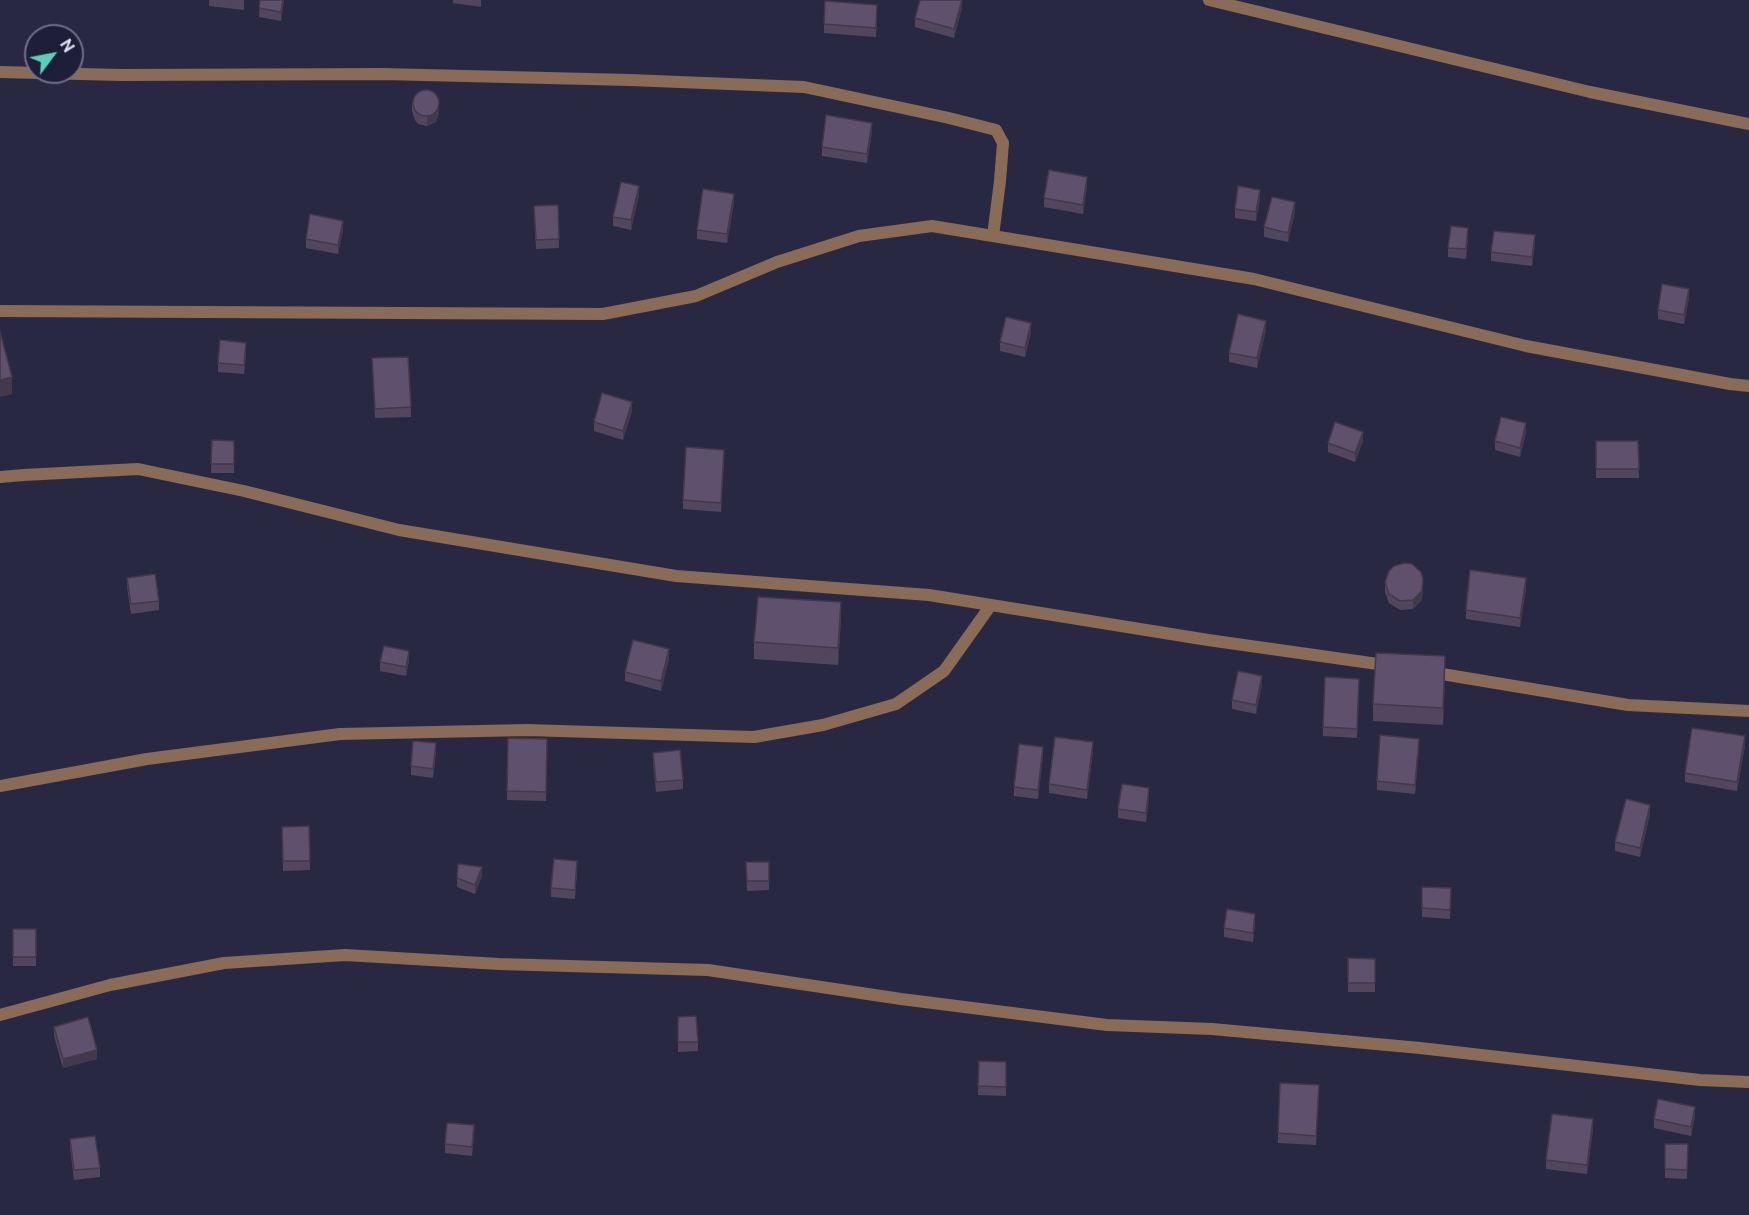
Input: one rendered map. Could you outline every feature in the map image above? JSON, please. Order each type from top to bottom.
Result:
[{"type":"street","points":[[1209,0],[1590,92],[1749,124]]},
{"type":"street","points":[[0,72],[121,75],[383,74],[804,87],[996,130],[1003,142],[993,236]]},
{"type":"street","points":[[0,311],[603,314],[696,296],[777,262],[859,236],[932,226],[1254,279],[1526,346],[1749,386]]},
{"type":"street","points":[[0,477],[138,469],[244,491],[399,530],[676,576],[929,596],[1628,705],[1749,711]]},
{"type":"street","points":[[0,786],[147,759],[340,734],[527,730],[754,737],[823,725],[896,704],[944,671],[991,605]]},
{"type":"street","points":[[0,1015],[110,986],[224,963],[345,955],[499,964],[708,970],[901,999],[1107,1025],[1212,1029],[1420,1048],[1700,1080],[1749,1082]]},
{"type":"building","points":[[260,0],[283,0],[281,12],[259,8]]},
{"type":"building","points":[[920,0],[962,0],[954,29],[915,18]]},
{"type":"building","points":[[825,1],[877,5],[876,28],[824,24]]},
{"type":"building","points":[[426,90],[435,94],[439,103],[435,112],[426,116],[417,112],[413,103],[417,94]]},
{"type":"building","points":[[826,115],[872,123],[867,154],[822,147]]},
{"type":"building","points":[[1049,170],[1087,177],[1083,205],[1044,198]]},
{"type":"building","points":[[621,182],[639,186],[631,220],[613,217]]},
{"type":"building","points":[[1238,186],[1260,190],[1256,212],[1235,209]]},
{"type":"building","points":[[703,189],[734,194],[727,234],[697,230]]},
{"type":"building","points":[[1272,197],[1295,202],[1288,233],[1264,227]]},
{"type":"building","points":[[558,205],[559,239],[536,240],[534,206]]},
{"type":"building","points":[[310,214],[343,221],[338,245],[306,239]]},
{"type":"building","points":[[1451,226],[1468,228],[1466,249],[1448,248]]},
{"type":"building","points":[[1494,231],[1535,235],[1532,257],[1491,252]]},
{"type":"building","points":[[1662,284],[1689,289],[1684,315],[1658,310]]},
{"type":"building","points":[[1238,314],[1266,321],[1257,358],[1229,353]]},
{"type":"building","points":[[1006,317],[1031,323],[1025,348],[1000,342]]},
{"type":"building","points":[[0,332],[12,377],[0,380]]},
{"type":"building","points":[[220,340],[246,343],[244,365],[218,363]]},
{"type":"building","points":[[408,357],[411,407],[375,409],[372,358]]},
{"type":"building","points":[[602,393],[632,402],[623,431],[594,422]]},
{"type":"building","points":[[1501,417],[1526,423],[1520,448],[1495,441]]},
{"type":"building","points":[[1335,422],[1363,432],[1355,453],[1328,443]]},
{"type":"building","points":[[212,440],[234,441],[234,464],[211,464]]},
{"type":"building","points":[[1596,441],[1638,441],[1639,469],[1596,469]]},
{"type":"building","points":[[686,447],[724,450],[721,503],[683,500]]},
{"type":"building","points":[[1412,564],[1421,572],[1422,591],[1413,600],[1400,601],[1389,594],[1385,582],[1389,571],[1394,566]]},
{"type":"building","points":[[1470,570],[1526,578],[1520,618],[1466,610]]},
{"type":"building","points":[[155,574],[159,601],[131,604],[127,578]]},
{"type":"building","points":[[758,597],[841,602],[838,648],[754,642]]},
{"type":"building","points":[[633,640],[669,649],[661,681],[625,672]]},
{"type":"building","points":[[384,646],[409,651],[406,667],[380,662]]},
{"type":"building","points":[[1376,653],[1445,656],[1443,708],[1373,704]]},
{"type":"building","points":[[1238,671],[1262,676],[1256,705],[1232,700]]},
{"type":"building","points":[[1325,677],[1359,679],[1357,729],[1323,727]]},
{"type":"building","points":[[1692,728],[1745,736],[1737,782],[1685,773]]},
{"type":"building","points":[[1380,735],[1419,739],[1415,785],[1377,781]]},
{"type":"building","points":[[1055,737],[1093,742],[1087,790],[1049,784]]},
{"type":"building","points":[[508,738],[547,739],[546,792],[507,791]]},
{"type":"building","points":[[413,741],[436,743],[433,769],[411,766]]},
{"type":"building","points":[[1019,744],[1043,747],[1038,790],[1014,787]]},
{"type":"building","points":[[680,750],[683,780],[656,782],[653,753]]},
{"type":"building","points":[[1122,784],[1149,788],[1146,813],[1118,809]]},
{"type":"building","points":[[1626,799],[1650,805],[1640,848],[1615,842]]},
{"type":"building","points":[[309,826],[310,861],[283,861],[282,827]]},
{"type":"building","points":[[554,859],[577,861],[575,890],[551,888]]},
{"type":"building","points":[[746,862],[769,862],[769,881],[747,881]]},
{"type":"building","points":[[458,864],[482,867],[475,885],[457,878]]},
{"type":"building","points":[[1422,887],[1451,888],[1450,910],[1422,908]]},
{"type":"building","points":[[1227,909],[1255,914],[1253,933],[1224,928]]},
{"type":"building","points":[[13,929],[36,929],[36,957],[13,957]]},
{"type":"building","points":[[1348,958],[1375,959],[1375,983],[1348,983]]},
{"type":"building","points":[[696,1016],[698,1042],[678,1042],[678,1017]]},
{"type":"building","points":[[88,1017],[97,1050],[63,1059],[54,1027]]},
{"type":"building","points":[[979,1061],[1006,1062],[1006,1087],[978,1086]]},
{"type":"building","points":[[1280,1083],[1319,1085],[1316,1136],[1278,1133]]},
{"type":"building","points":[[1658,1099],[1695,1107],[1691,1127],[1654,1119]]},
{"type":"building","points":[[1552,1114],[1593,1119],[1587,1165],[1546,1160]]},
{"type":"building","points":[[447,1123],[474,1125],[472,1147],[445,1144]]},
{"type":"building","points":[[95,1136],[100,1168],[74,1170],[70,1139]]},
{"type":"building","points":[[1665,1144],[1688,1144],[1687,1170],[1665,1169]]}]
